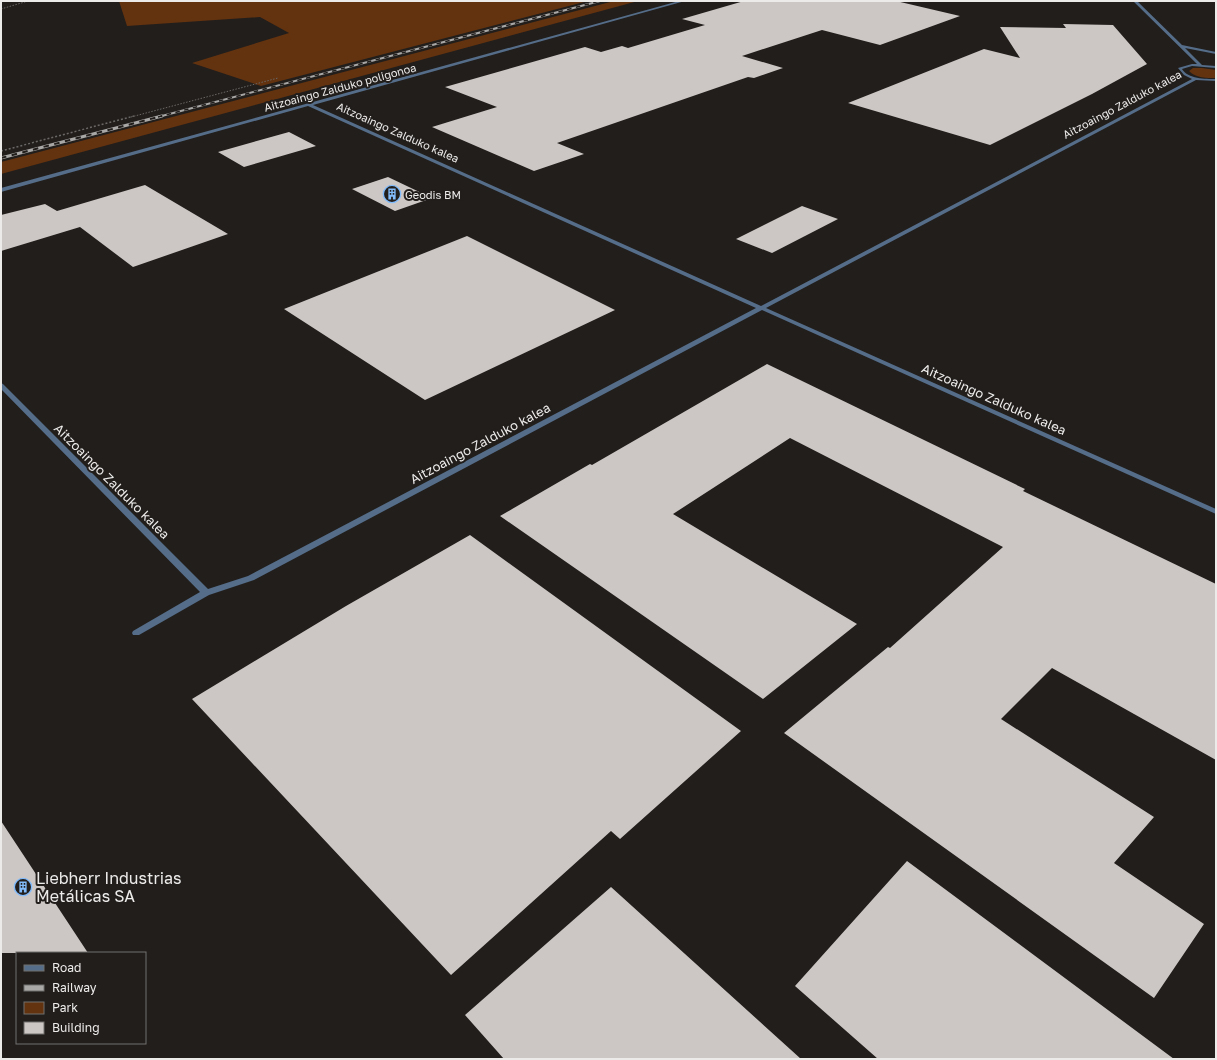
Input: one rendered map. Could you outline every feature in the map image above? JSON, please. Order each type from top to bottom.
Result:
[{"type":"street","name":"Aitzoaingo Zalduko poligonoa","points":[[1,190],[683,1]]},
{"type":"street","name":"Aitzoaingo Zalduko kalea","points":[[1135,1],[1179,46],[1203,65]]},
{"type":"street","points":[[1179,46],[1216,53]]},
{"type":"street","points":[[1216,62],[1203,65],[1183,66],[1180,68],[1182,73],[1196,78],[1216,80]]},
{"type":"street","points":[[1203,65],[1216,67]]},
{"type":"street","name":"Aitzoaingo Zalduko kalea","points":[[136,633],[206,593],[251,578],[1196,78]]},
{"type":"street","name":"Aitzoaingo Zalduko kalea","points":[[310,104],[1216,512]]},
{"type":"street","name":"Aitzoaingo Zalduko kalea","points":[[1,386],[206,593]]},
{"type":"path","points":[[1,9],[28,1]]},
{"type":"path","points":[[1,151],[278,78]]},
{"type":"green space","points":[[119,1],[588,1],[261,86],[192,63],[289,33],[260,17],[127,26]]},
{"type":"green space","points":[[614,1],[638,1],[1,174],[1,162]]},
{"type":"green space","points":[[1193,68],[1216,70],[1216,78],[1194,75],[1189,71]]},
{"type":"building","points":[[744,1],[896,1],[960,16],[880,45],[822,30],[742,56],[783,68],[754,78],[748,77],[557,143],[584,154],[534,171],[432,127],[497,107],[445,87],[585,47],[601,52],[622,46],[628,48],[705,25],[682,19]]},
{"type":"building","points":[[1063,24],[1113,25],[1147,64],[1092,94],[990,145],[848,103],[984,49],[1020,58],[1000,27],[1066,28]]},
{"type":"building","points":[[289,132],[316,146],[244,167],[218,152]]},
{"type":"building","name":"Geodis BM","points":[[388,177],[432,198],[395,211],[352,189]]},
{"type":"building","points":[[145,185],[228,234],[133,267],[80,227],[1,251],[1,215],[45,204],[57,211]]},
{"type":"building","points":[[802,206],[838,219],[772,253],[736,239]]},
{"type":"building","points":[[467,236],[615,310],[425,400],[284,309]]},
{"type":"building","points":[[767,364],[1025,489],[1023,491],[1216,584],[1216,760],[1052,668],[1001,719],[1154,817],[1114,863],[1204,924],[1154,998],[784,733],[888,647],[890,648],[1003,547],[790,438],[673,514],[857,624],[763,699],[500,516]]},
{"type":"building","points":[[470,535],[741,731],[620,839],[611,831],[451,975],[192,699],[346,606]]},
{"type":"building","points":[[1,821],[87,952],[1,953]]},
{"type":"building","points":[[907,861],[1174,1059],[878,1059],[795,986]]},
{"type":"building","points":[[611,887],[801,1059],[504,1059],[465,1015]]},
{"type":"railway","points":[[158,117],[600,1]]},
{"type":"railway","points":[[1,158],[162,116]]},
{"type":"place","name":"Geodis BM","points":[[392,194]]},
{"type":"place","name":"Liebherr Industrias Metálicas SA","points":[[23,887]]}]
